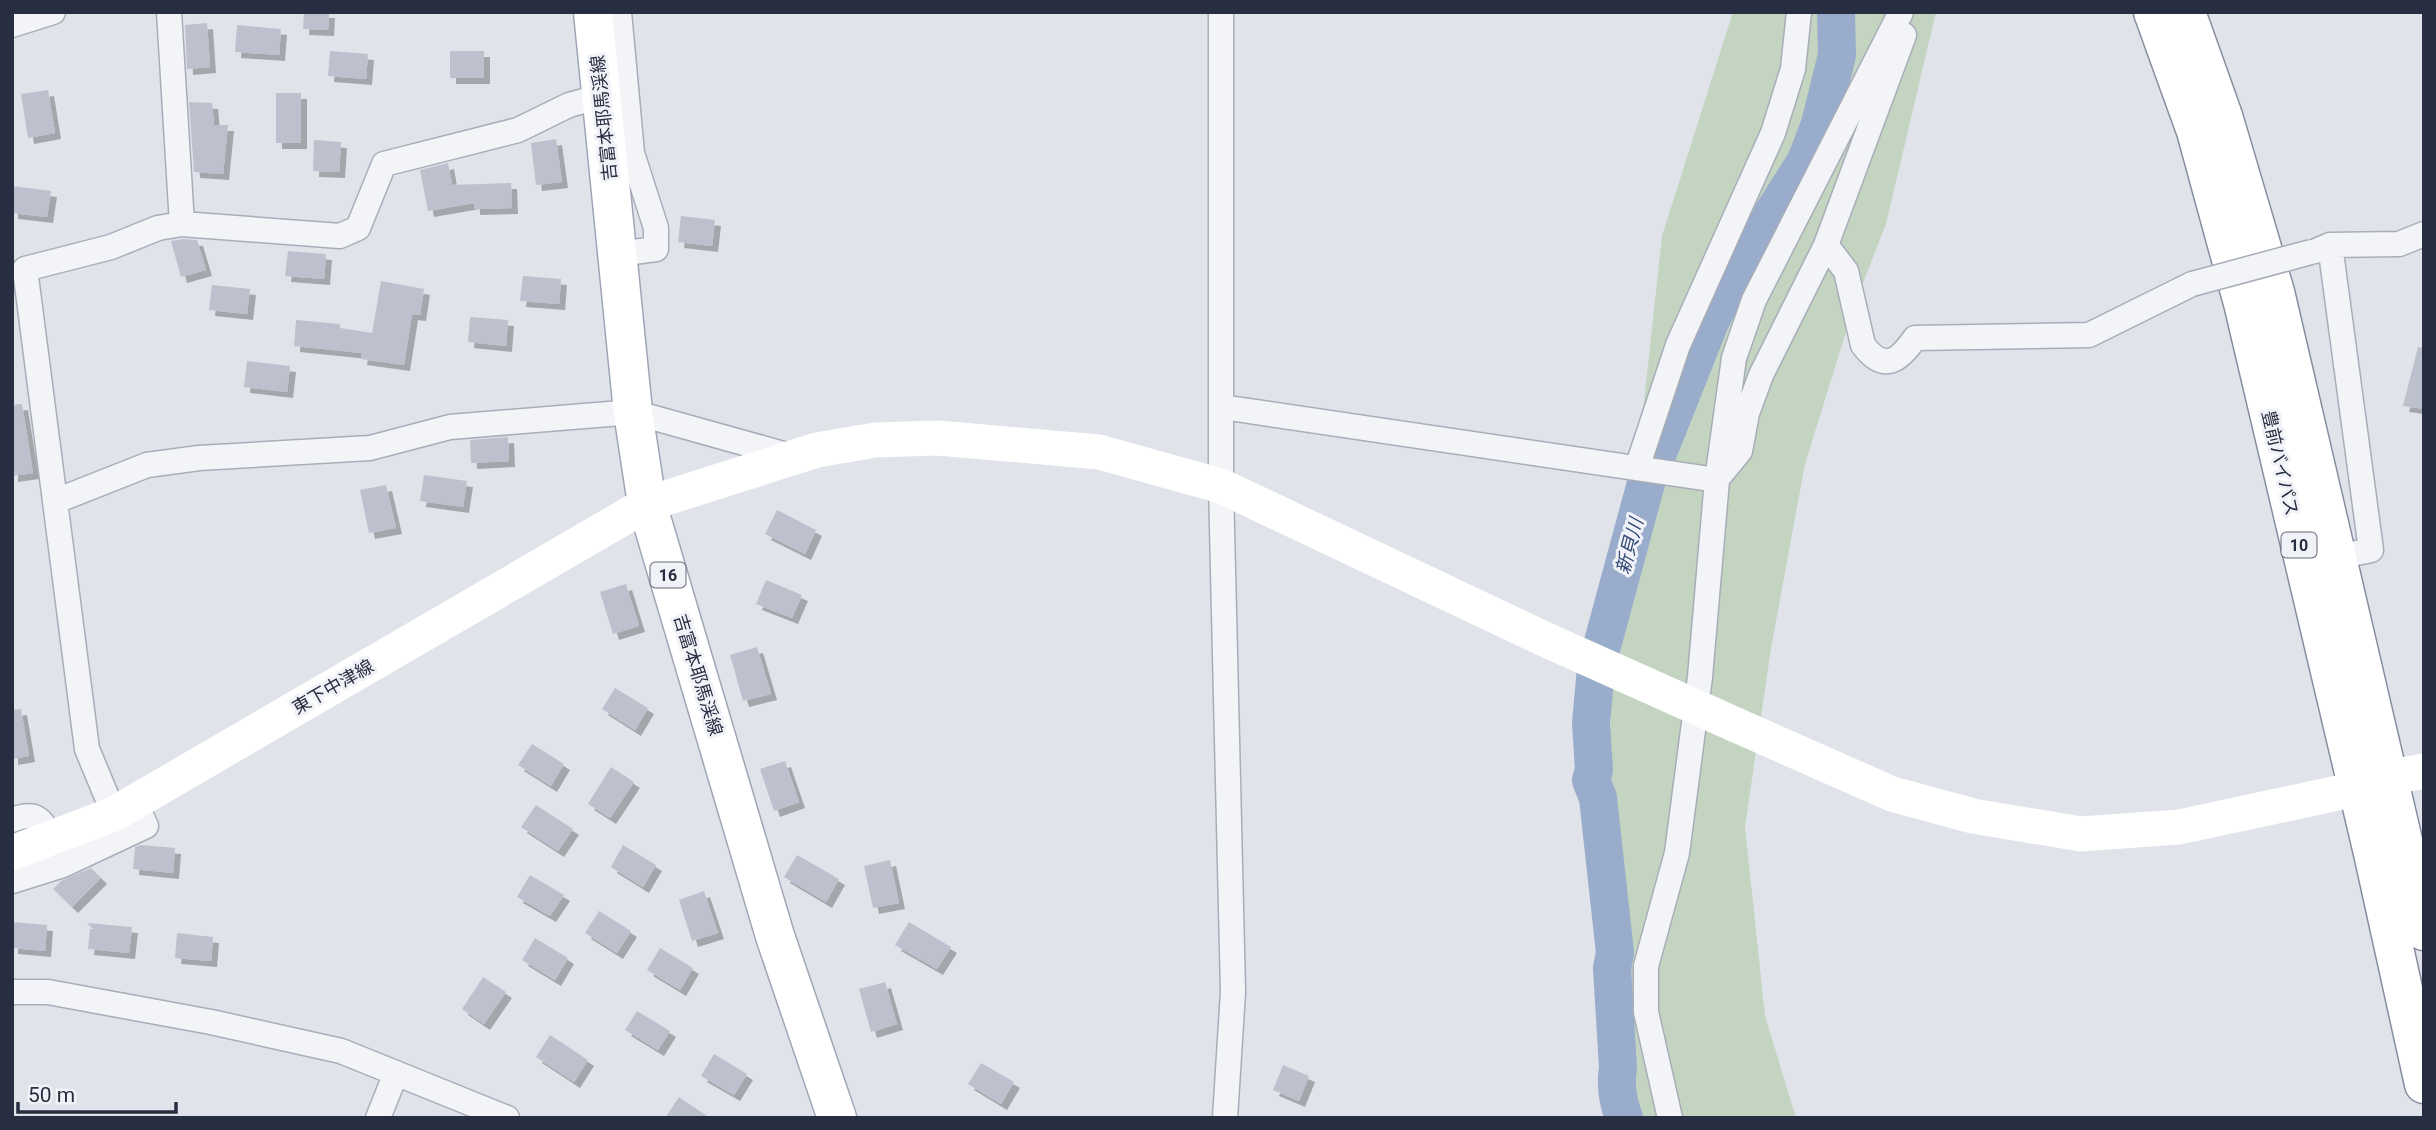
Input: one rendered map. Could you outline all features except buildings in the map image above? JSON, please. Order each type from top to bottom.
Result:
[{"type":"main road","name":"吉富本耶馬渓線","points":[[593,12],[602,96],[620,155],[618,254],[633,412],[647,504],[775,936],[837,1118]]},
{"type":"main road","name":"豊前バイパス","points":[[2153,12],[2196,131],[2243,303],[2389,779],[2424,1084]]},
{"type":"main road","name":"豊前バイパス","points":[[2186,12],[2223,116],[2275,292],[2424,931]]},
{"type":"street","points":[[12,25],[53,12]]},
{"type":"street","points":[[169,12],[182,224]]},
{"type":"street","points":[[619,12],[620,155]]},
{"type":"street","points":[[1221,12],[1221,486],[1233,992],[1225,1118]]},
{"type":"street","points":[[1637,468],[1678,345],[1773,133],[1793,69],[1799,12]]},
{"type":"street","points":[[1670,1118],[1646,1012],[1646,966],[1677,853],[1700,677],[1717,480],[1734,358],[1754,300],[1902,12]]},
{"type":"street","points":[[1717,480],[1740,451],[1747,412],[1761,375],[1825,245],[1912,12]]},
{"type":"street","points":[[12,881],[63,865],[146,825],[125,808],[87,749],[25,269],[111,247],[158,228],[182,224],[340,236],[358,228],[384,164],[518,130],[569,105],[602,96]]},
{"type":"street","points":[[1825,245],[1846,271],[1863,345],[1870,355],[1882,362],[1893,361],[1903,355],[1915,338],[2089,335],[2192,284],[2321,249],[2399,244],[2424,234]]},
{"type":"street","points":[[2321,249],[2371,550],[2337,557]]},
{"type":"street","points":[[1222,407],[1717,480]]},
{"type":"street","points":[[56,501],[147,465],[199,458],[370,448],[450,427],[633,412],[794,457]]},
{"type":"street","name":"東下中津線","points":[[12,853],[125,808],[647,504],[817,450],[875,440],[938,438],[1099,452],[1221,486],[1542,638],[1892,794],[1973,816],[2081,834],[2179,827],[2389,779]]},
{"type":"street","points":[[12,820],[27,815],[40,820],[52,838]]},
{"type":"street","points":[[12,992],[48,992],[211,1022],[341,1051],[507,1118]]},
{"type":"street","points":[[378,1118],[396,1073]]},
{"type":"green space","points":[[1733,12],[1936,12],[1886,224],[1854,306],[1805,464],[1771,648],[1745,827],[1765,1016],[1796,1118],[1636,1118],[1607,919],[1612,638],[1645,393],[1662,236]]},
{"type":"waterway","name":"新貝川","points":[[1624,1118],[1617,1087],[1612,968],[1615,953],[1598,798],[1591,780],[1594,770],[1591,723],[1596,668],[1646,483],[1710,322],[1733,276],[1806,161],[1820,124],[1837,55],[1836,12]]}]
